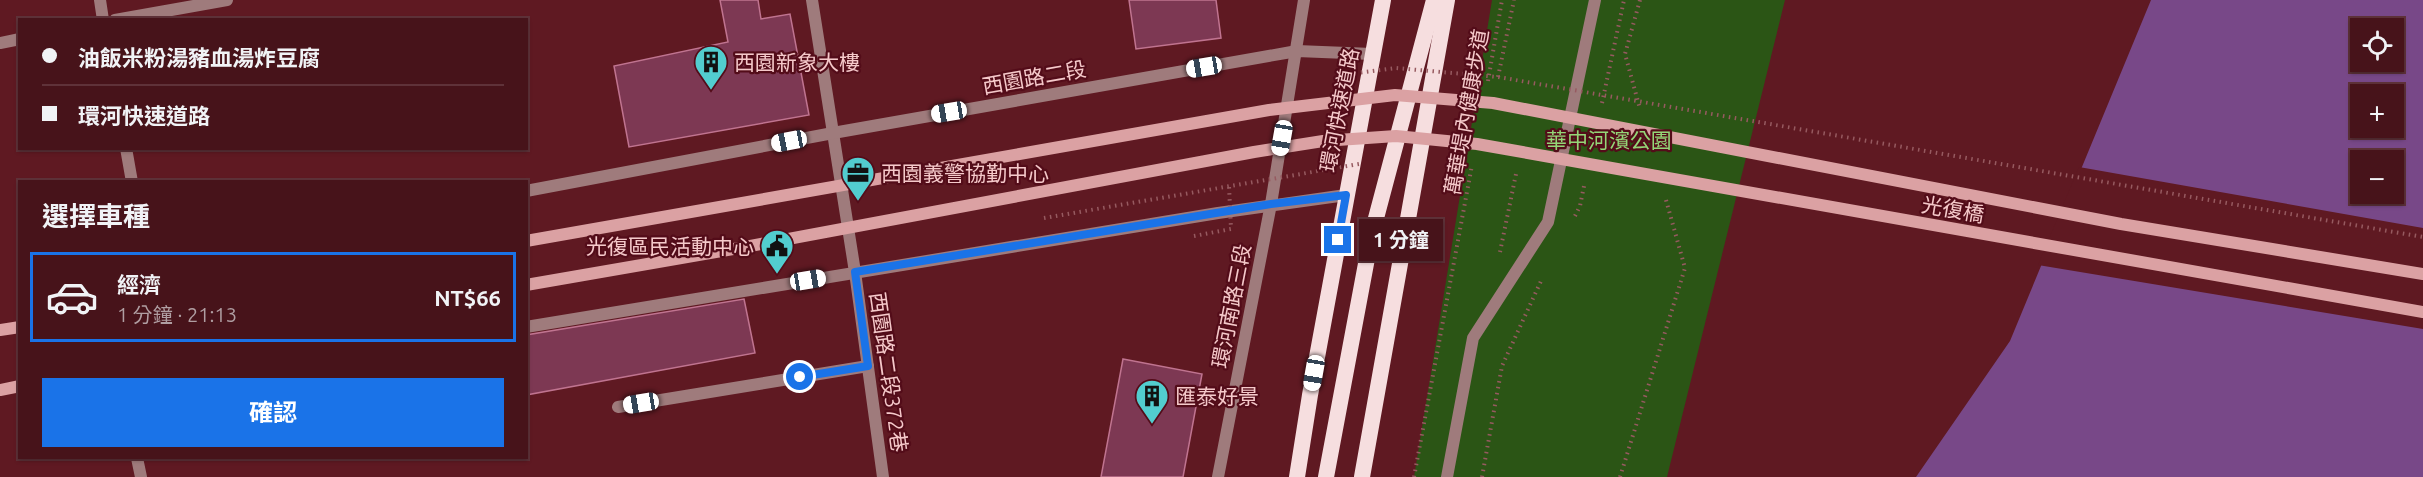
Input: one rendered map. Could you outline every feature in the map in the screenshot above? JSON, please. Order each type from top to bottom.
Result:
[{"type":"highway","name":"環河快速道路","points":[[1297,477],[1346,195],[1383,0]]},
{"type":"highway","points":[[1326,477],[1371,237],[1434,0]]},
{"type":"highway","points":[[1362,477],[1447,0]]},
{"type":"main road","name":"光復橋","points":[[528,241],[1269,110],[1395,95],[1493,103],[2121,224],[2423,274]]},
{"type":"main road","name":"光復橋","points":[[528,285],[756,245],[1254,152],[1323,141],[1396,136],[1478,144],[2423,312]]},
{"type":"main road","points":[[0,330],[18,327]]},
{"type":"main road","points":[[0,390],[18,386]]},
{"type":"street","points":[[100,0],[104,18]]},
{"type":"street","points":[[126,18],[227,0]]},
{"type":"street","name":"西園路二段372巷","points":[[812,0],[855,272],[883,477]]},
{"type":"street","name":"環河南路三段","points":[[1218,477],[1271,204],[1304,0]]},
{"type":"street","points":[[1447,477],[1473,338],[1548,222],[1595,0]]},
{"type":"street","points":[[0,43],[18,39]]},
{"type":"street","name":"西園路二段","points":[[528,191],[833,133],[1297,51],[1372,54]]},
{"type":"street","points":[[126,150],[132,180]]},
{"type":"street","points":[[528,327],[1271,204],[1346,195]]},
{"type":"street","points":[[618,407],[868,366]]},
{"type":"street","points":[[137,459],[141,477]]},
{"type":"path","name":"萬華堤內健康步道","points":[[1486,92],[1502,0]]},
{"type":"path","points":[[1514,0],[1498,77],[2423,237]]},
{"type":"path","points":[[1640,0],[1625,54],[1640,110]]},
{"type":"path","name":"萬華堤內健康步道","points":[[1414,477],[1471,163],[1481,165]]},
{"type":"path","points":[[1042,218],[1363,164]]},
{"type":"path","points":[[1497,263],[1517,168]]},
{"type":"path","points":[[1194,236],[1231,229],[1229,186]]},
{"type":"path","points":[[1620,477],[1685,268],[1662,189]]},
{"type":"green space","name":"華中河濱公園","points":[[1492,0],[1785,0],[1667,477],[1414,477]]},
{"type":"shaded area","points":[[2151,0],[2423,0],[2423,477],[1916,477],[2010,341]]},
{"type":"pier","points":[[2079,167],[2423,228],[2423,329],[2038,265]]},
{"type":"building","name":"西園新象大樓","points":[[720,0],[758,0],[761,19],[790,14],[809,115],[629,147],[614,66],[728,42]]},
{"type":"building","points":[[1129,0],[1216,0],[1221,38],[1136,49]]},
{"type":"building","points":[[744,299],[755,353],[528,395],[528,335]]},
{"type":"building","name":"匯泰好景","points":[[1123,359],[1202,374],[1183,477],[1101,477]]},
{"type":"place","name":"西園新象大樓","points":[[711,91]]},
{"type":"place","name":"西園義警協勤中心","points":[[858,202]]},
{"type":"place","name":"光復區民活動中心","points":[[777,275]]},
{"type":"place","name":"匯泰好景","points":[[1152,425]]},
{"type":"route","points":[[800,377],[868,366],[855,272],[1271,204],[1346,195],[1338,240]]}]
